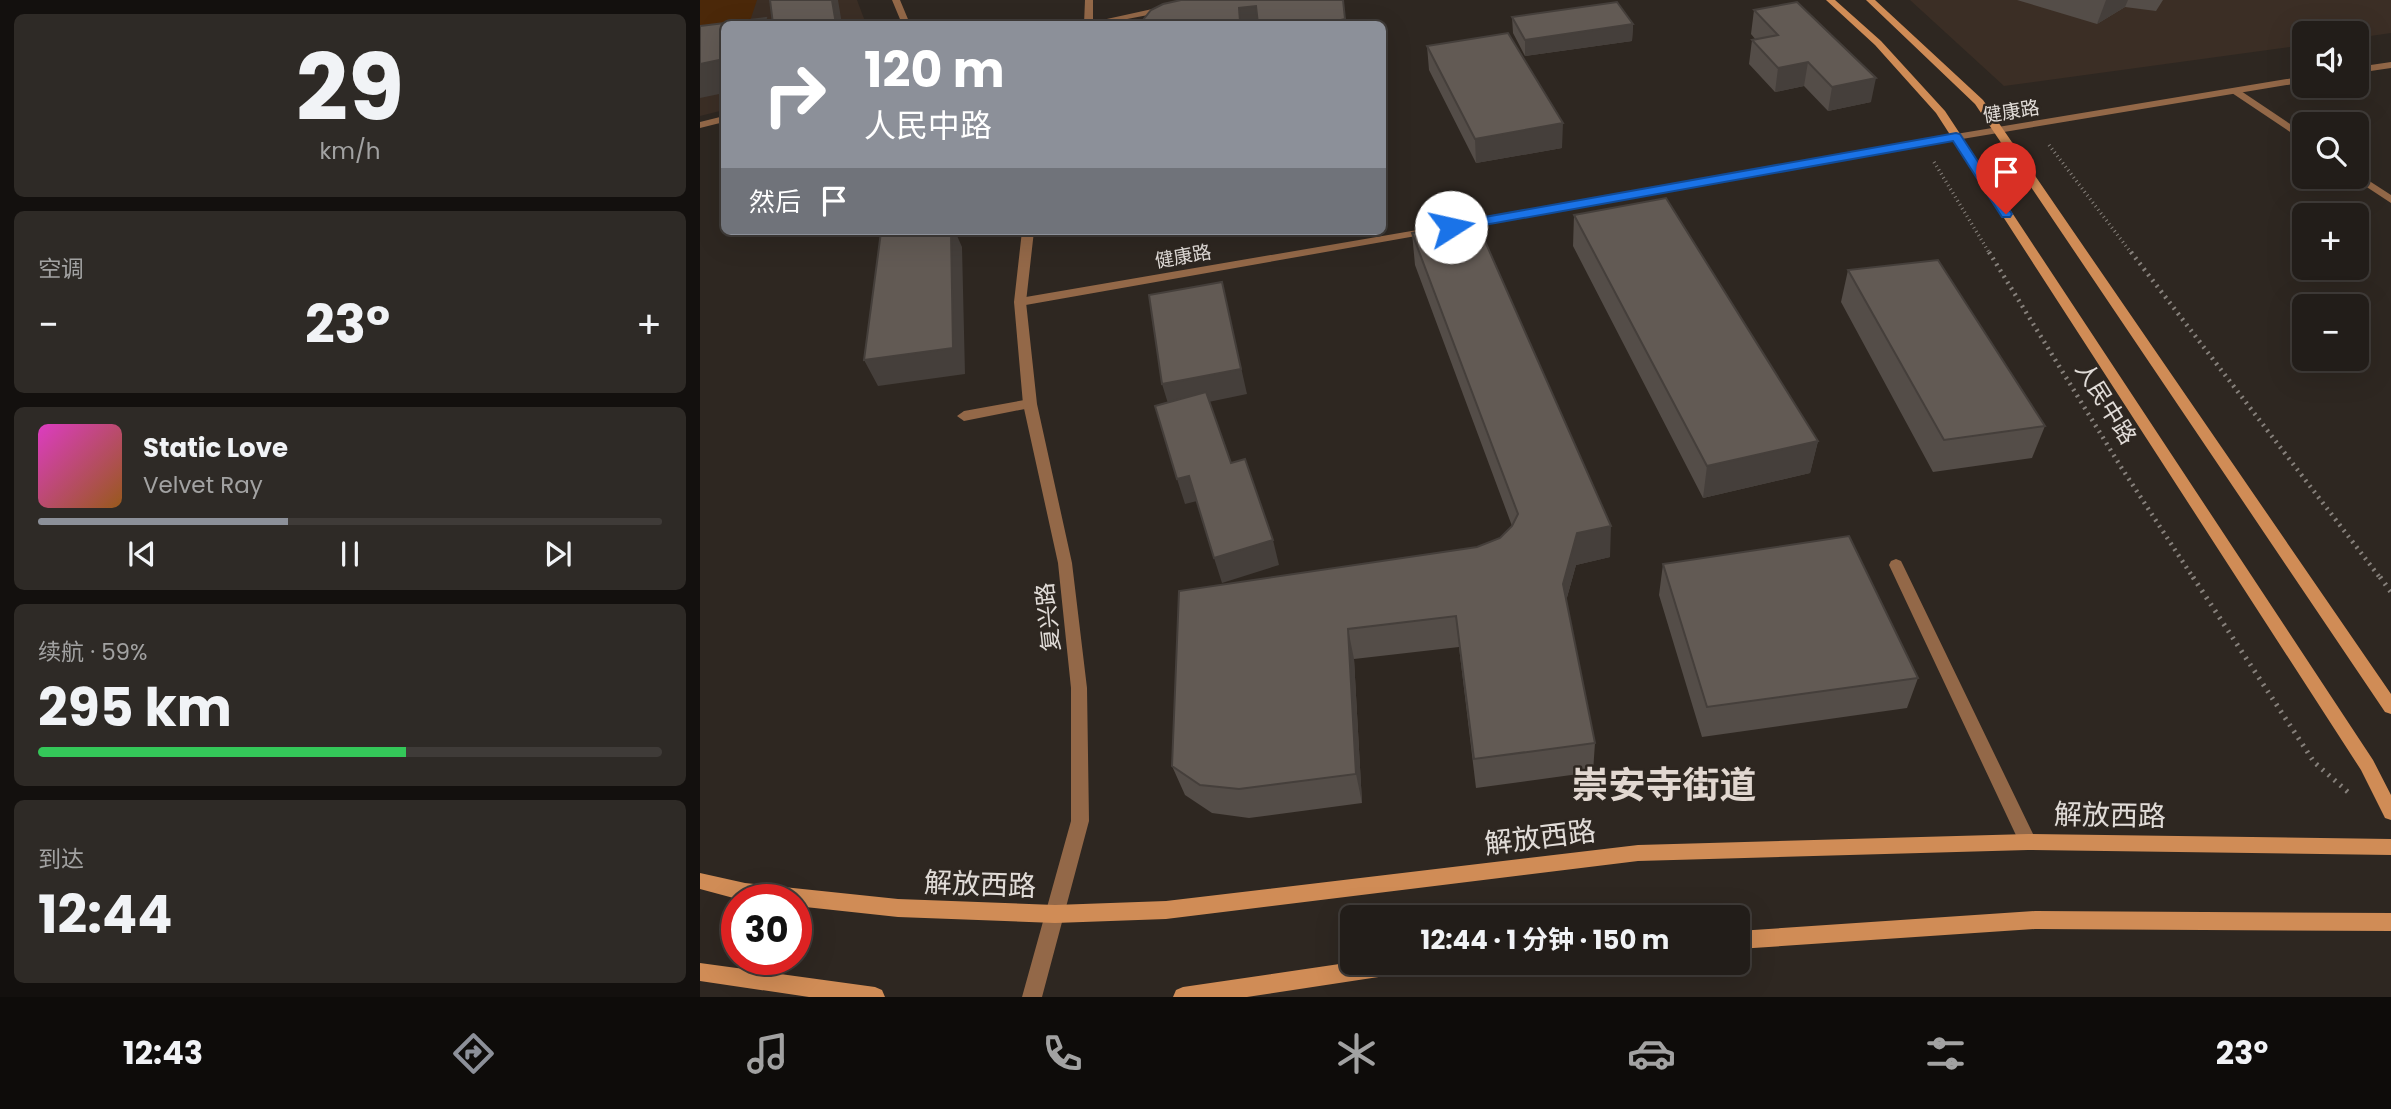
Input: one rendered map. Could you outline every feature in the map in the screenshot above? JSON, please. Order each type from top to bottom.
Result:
[{"type":"main road","name":"人民中路","points":[[1830,0],[1878,43],[1940,111],[2367,765],[2391,812]]},
{"type":"main road","points":[[1870,0],[1979,102],[2391,707]]},
{"type":"main road","name":"解放西路","points":[[700,881],[745,892],[898,908],[1055,914],[1166,910],[1638,853],[2028,842],[2391,847]]},
{"type":"main road","points":[[1750,939],[2035,920],[2391,922]]},
{"type":"main road","points":[[700,972],[875,997]]},
{"type":"main road","points":[[1183,997],[1340,974]]},
{"type":"street","points":[[896,0],[905,21]]},
{"type":"street","points":[[1089,0],[1089,21]]},
{"type":"street","points":[[1104,21],[1171,8]]},
{"type":"street","points":[[2369,68],[2391,65]]},
{"type":"street","name":"健康路","points":[[1451,227],[1926,141],[2292,81]]},
{"type":"street","points":[[2235,91],[2292,130]]},
{"type":"street","points":[[700,125],[721,120]]},
{"type":"street","points":[[2369,184],[2391,200]]},
{"type":"street","name":"健康路","points":[[1020,302],[1437,230]]},
{"type":"street","name":"复兴路","points":[[1028,235],[1020,302],[1030,404],[1065,563],[1079,688],[1080,821],[1032,997]]},
{"type":"street","points":[[964,416],[1030,404]]},
{"type":"street","points":[[1896,565],[2028,842]]},
{"type":"path","points":[[2032,125],[2391,592]]},
{"type":"path","name":"人民中路","points":[[1926,141],[1938,172],[2121,467],[2314,762],[2352,797]]},
{"type":"shaded area","points":[[700,0],[857,0],[865,21],[721,21],[721,111],[700,116]]},
{"type":"shaded area","points":[[700,0],[757,0],[750,21],[721,21],[721,26],[700,44]]},
{"type":"shaded area","points":[[1910,0],[2391,0],[2391,33],[2369,36],[2369,21],[2292,21],[2292,47],[2004,86]]},
{"type":"building","points":[[770,0],[832,0],[836,21],[773,21]]},
{"type":"building","points":[[1181,0],[1343,0],[1345,19],[1258,21],[1256,6],[1239,8],[1240,21],[1143,21],[1151,10]]},
{"type":"building","points":[[1617,2],[1633,24],[1525,40],[1512,17]]},
{"type":"building","points":[[1797,2],[1876,78],[1832,87],[1808,62],[1778,68],[1752,40],[1778,35],[1754,10]]},
{"type":"building","points":[[766,18],[765,21],[741,21]]},
{"type":"building","points":[[721,23],[721,60],[700,64],[700,26]]},
{"type":"building","points":[[1508,33],[1563,123],[1475,139],[1427,46]]},
{"type":"building","points":[[1666,198],[1818,441],[1707,466],[1574,215]]},
{"type":"building","points":[[1476,221],[1611,526],[1577,533],[1563,584],[1595,743],[1474,759],[1456,616],[1348,629],[1356,774],[1239,789],[1200,785],[1172,766],[1179,591],[1477,547],[1500,538],[1512,526],[1518,514],[1412,233]]},
{"type":"building","points":[[881,235],[951,235],[953,348],[864,360]]},
{"type":"building","points":[[1938,260],[2045,426],[1944,440],[1848,270]]},
{"type":"building","points":[[1222,282],[1241,369],[1162,384],[1149,295]]},
{"type":"building","points":[[1206,392],[1231,463],[1245,459],[1273,540],[1214,558],[1189,476],[1177,479],[1155,406]]},
{"type":"building","points":[[1849,536],[1918,678],[1707,707],[1663,564]]},
{"type":"district","name":"崇安寺街道","points":[[1664,785]]},
{"type":"route","points":[[1451,227],[1956,137],[2006,214]]}]
